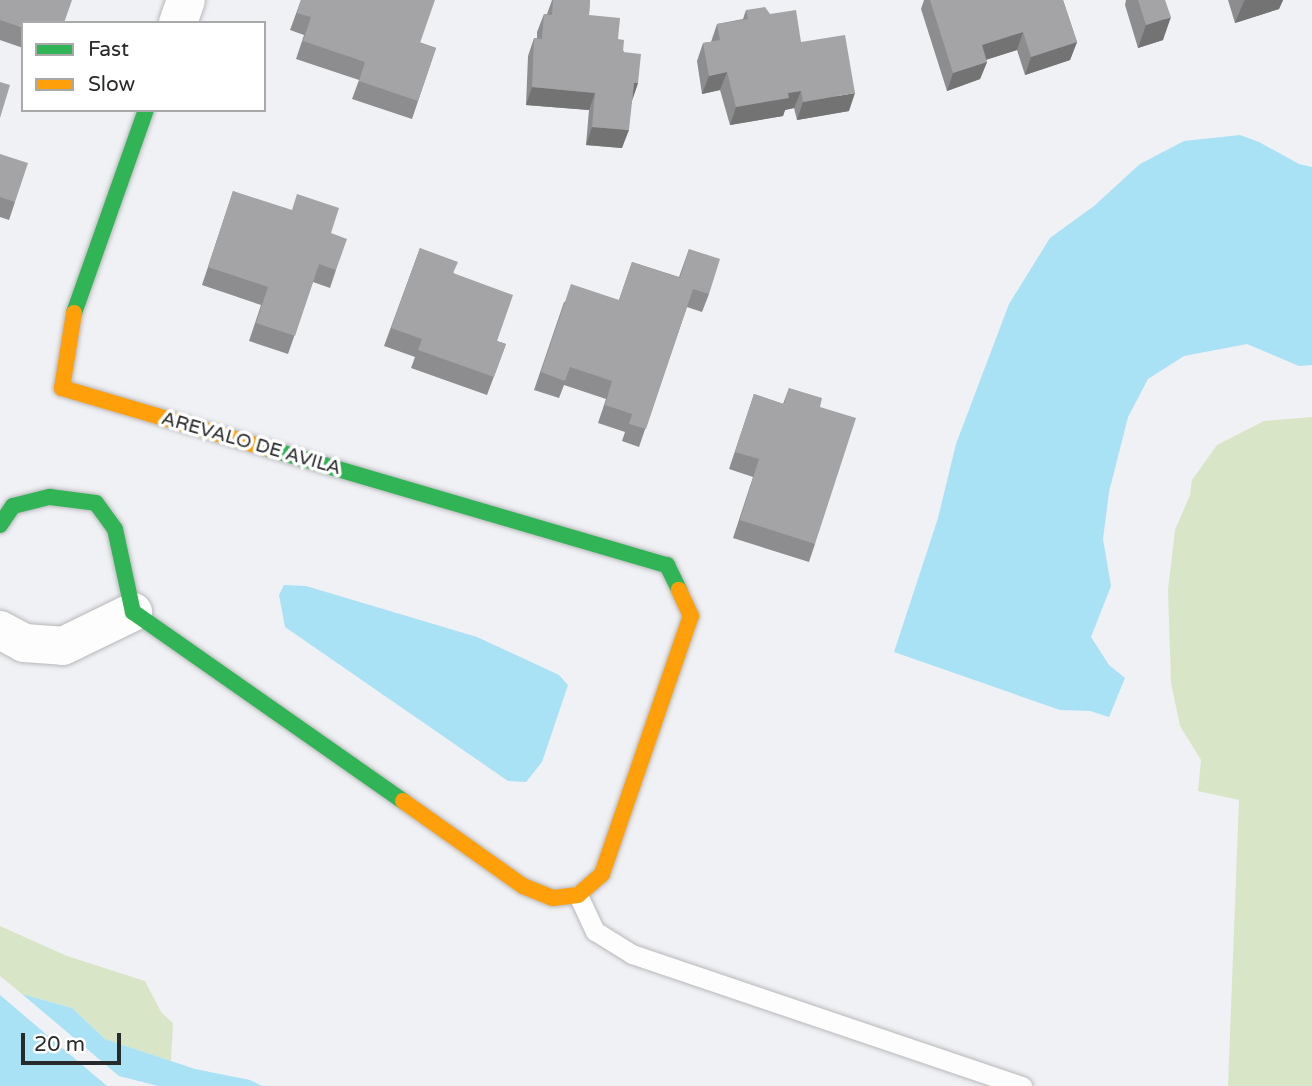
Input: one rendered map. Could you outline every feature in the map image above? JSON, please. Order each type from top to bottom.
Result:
[{"type":"street","points":[[179,21],[186,0]]},
{"type":"street","name":"AREVALO DE AVILA","points":[[145,112],[74,312],[62,388],[667,565],[691,616],[603,874],[578,895]]},
{"type":"street","points":[[0,525],[13,506],[51,497],[96,503],[115,528],[133,612],[523,886],[553,898],[578,895]]},
{"type":"street","points":[[0,630],[24,643],[63,646],[133,612]]},
{"type":"lane","points":[[578,895],[596,931],[632,954],[1022,1086]]},
{"type":"green space","points":[[1312,417],[1312,1086],[1228,1086],[1239,800],[1198,791],[1201,760],[1180,726],[1171,683],[1168,590],[1175,530],[1190,495],[1192,480],[1217,445],[1264,421]]},
{"type":"green space","points":[[0,926],[67,956],[145,981],[161,1012],[173,1023],[171,1061],[105,1039],[72,1008],[22,994],[0,976]]},
{"type":"water","points":[[1240,135],[1299,164],[1312,167],[1312,365],[1299,366],[1247,344],[1184,356],[1148,379],[1128,417],[1109,492],[1103,539],[1111,586],[1091,637],[1109,665],[1125,678],[1109,717],[1090,711],[1060,710],[894,652],[938,518],[956,444],[1009,304],[1050,238],[1094,206],[1140,164],[1184,141]]},
{"type":"water","points":[[284,585],[306,586],[477,637],[559,675],[568,685],[542,762],[526,782],[508,781],[285,627],[279,595]]},
{"type":"water","points":[[22,994],[72,1008],[105,1039],[195,1069],[250,1080],[262,1086],[158,1086],[119,1076]]},
{"type":"water","points":[[0,995],[107,1086],[0,1086]]},
{"type":"building","points":[[0,0],[72,0],[65,21],[21,21],[21,27],[0,20]]},
{"type":"building","points":[[301,0],[435,0],[420,43],[436,48],[418,101],[359,81],[365,62],[303,41],[311,17],[297,13]]},
{"type":"building","points":[[553,0],[590,0],[589,15],[620,18],[618,39],[624,40],[623,52],[641,54],[638,83],[634,83],[629,130],[592,127],[595,93],[532,87],[534,38],[542,39],[544,14],[552,15]]},
{"type":"building","points":[[930,0],[1063,0],[1077,42],[1031,57],[1023,32],[982,45],[987,62],[953,73]]},
{"type":"building","points":[[1138,0],[1165,0],[1171,17],[1146,25]]},
{"type":"building","points":[[765,7],[770,14],[796,10],[801,42],[845,35],[855,93],[803,102],[801,91],[788,93],[789,98],[736,107],[727,72],[709,76],[703,43],[720,40],[717,24],[748,19],[746,10]]},
{"type":"building","points":[[0,82],[10,85],[0,118]]},
{"type":"building","points":[[0,154],[28,163],[15,202],[0,197]]},
{"type":"building","points":[[233,191],[292,210],[297,194],[339,208],[331,233],[347,239],[336,270],[319,264],[295,336],[256,323],[268,287],[208,267]]},
{"type":"building","points":[[420,248],[458,262],[453,273],[513,295],[497,341],[506,344],[494,377],[418,350],[422,339],[391,328]]},
{"type":"building","points":[[689,249],[720,259],[709,294],[693,289],[646,429],[629,424],[632,414],[605,405],[612,381],[570,367],[565,381],[541,372],[571,284],[619,300],[632,262],[680,278]]},
{"type":"building","points":[[789,388],[822,398],[820,407],[856,418],[815,544],[740,520],[759,459],[735,452],[754,394],[784,404]]},
{"type":"traffic: fast","points":[[74,313],[145,112]]},
{"type":"traffic: fast","points":[[266,448],[667,565],[679,590]]},
{"type":"traffic: fast","points":[[0,525],[13,506],[50,497],[96,503],[115,529],[133,612],[403,801]]},
{"type":"traffic: slow","points":[[74,313],[62,388],[266,448]]},
{"type":"traffic: slow","points":[[403,801],[523,886],[553,898],[578,895],[602,874],[691,616],[679,590]]}]
